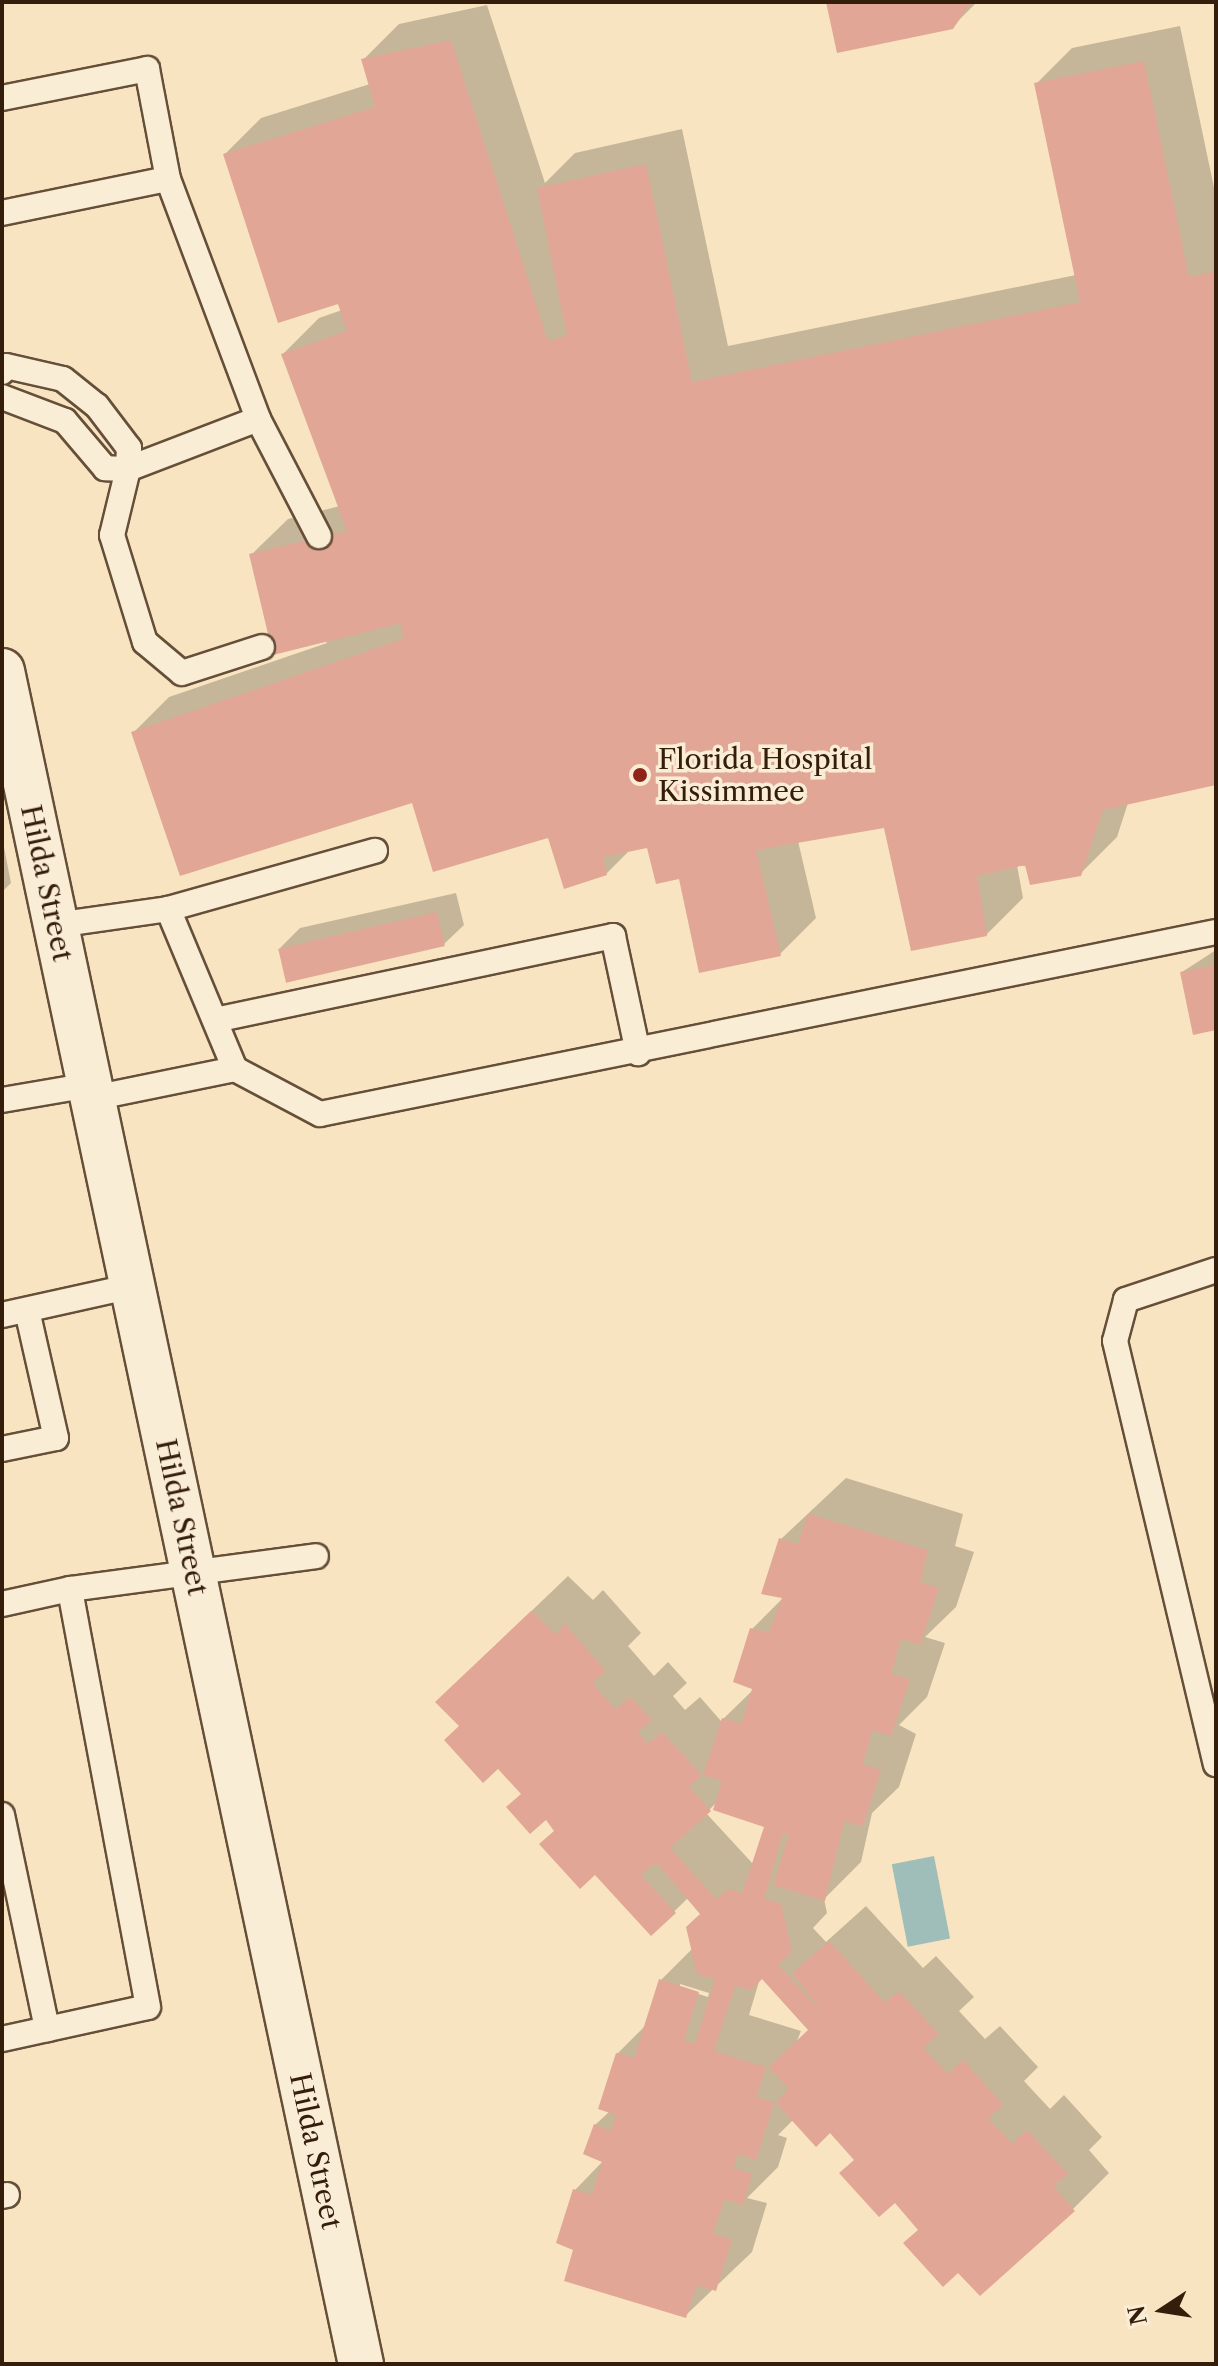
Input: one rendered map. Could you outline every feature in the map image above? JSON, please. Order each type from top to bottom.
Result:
[{"type":"street","name":"Hilda Street","points":[[2,671],[361,2364]]},
{"type":"lane","points":[[2,98],[147,69],[168,179],[258,419],[319,536]]},
{"type":"lane","points":[[2,213],[168,179]]},
{"type":"lane","points":[[2,372],[6,366],[63,379],[97,406],[129,448],[128,469],[112,535],[145,642],[182,673],[262,647]]},
{"type":"lane","points":[[2,397],[65,421],[105,468],[128,469],[258,419]]},
{"type":"lane","points":[[56,925],[168,909],[375,851]]},
{"type":"lane","points":[[168,909],[235,1069]]},
{"type":"lane","points":[[2,1100],[91,1091],[235,1069],[320,1114],[638,1053],[1216,932]]},
{"type":"lane","points":[[215,1020],[613,936],[638,1053]]},
{"type":"lane","points":[[1216,1270],[1126,1300],[1115,1341],[1216,1764]]},
{"type":"lane","points":[[2,1315],[133,1286]]},
{"type":"lane","points":[[2,1449],[56,1438],[27,1310]]},
{"type":"lane","points":[[2,1604],[70,1589],[193,1569],[316,1556]]},
{"type":"lane","points":[[2,2039],[148,2007],[70,1589]]},
{"type":"lane","points":[[2,1815],[47,2029]]},
{"type":"water","points":[[934,1856],[950,1938],[908,1947],[892,1864]]},
{"type":"building","points":[[826,2],[971,2],[953,29],[837,53]]},
{"type":"building","points":[[451,40],[548,341],[567,335],[537,188],[646,164],[692,382],[1080,302],[1034,83],[1144,61],[1189,277],[1216,271],[1216,785],[1103,810],[1081,876],[1030,885],[1025,865],[977,876],[987,936],[911,951],[884,828],[756,850],[781,956],[699,973],[679,879],[656,884],[647,848],[603,857],[607,875],[564,889],[548,838],[433,872],[412,803],[180,876],[131,732],[403,639],[401,623],[273,655],[249,554],[347,531],[281,354],[347,331],[338,304],[278,323],[223,154],[375,107],[361,59]]},
{"type":"building","points":[[437,912],[445,946],[286,983],[278,949]]},
{"type":"building","points":[[1216,965],[1216,1030],[1193,1035],[1180,972]]},
{"type":"building","points":[[808,1514],[928,1550],[920,1582],[939,1588],[920,1645],[901,1639],[891,1674],[910,1679],[891,1736],[872,1730],[863,1764],[881,1770],[863,1826],[844,1821],[825,1901],[773,1885],[789,1835],[783,1833],[764,1899],[781,1904],[792,1951],[778,1965],[825,2015],[792,1973],[829,1941],[885,2003],[899,1991],[939,2034],[923,2048],[948,2074],[963,2060],[1003,2105],[988,2118],[1012,2144],[1027,2130],[1068,2174],[1053,2186],[1075,2211],[980,2296],[958,2273],[943,2287],[903,2243],[918,2230],[895,2203],[879,2217],[839,2173],[854,2160],[830,2133],[816,2147],[776,2103],[789,2089],[769,2067],[808,2030],[762,1979],[751,1990],[735,1986],[714,2051],[766,2067],[756,2097],[774,2102],[756,2160],[738,2154],[733,2168],[752,2174],[743,2205],[724,2199],[713,2234],[732,2239],[716,2291],[697,2285],[686,2318],[564,2281],[573,2250],[556,2243],[573,2189],[592,2195],[602,2162],[583,2154],[594,2124],[611,2131],[616,2115],[598,2109],[616,2053],[634,2058],[659,1979],[699,1992],[684,2040],[695,2044],[715,1979],[697,1974],[686,1927],[700,1914],[656,1862],[641,1875],[676,1913],[651,1936],[595,1875],[580,1889],[539,1844],[554,1831],[546,1820],[530,1834],[506,1807],[521,1794],[498,1769],[483,1783],[444,1740],[459,1726],[435,1702],[531,1611],[556,1634],[565,1624],[606,1671],[592,1683],[616,1710],[630,1697],[652,1720],[637,1732],[648,1744],[662,1732],[702,1775],[689,1787],[711,1811],[670,1848],[716,1899],[729,1889],[742,1894],[764,1827],[713,1810],[722,1781],[703,1775],[722,1718],[741,1724],[752,1689],[733,1682],[750,1628],[769,1633],[782,1598],[761,1594],[779,1538],[798,1544]]},
{"type":"place","name":"Florida Hospital Kissimmee","points":[[640,775]]}]
